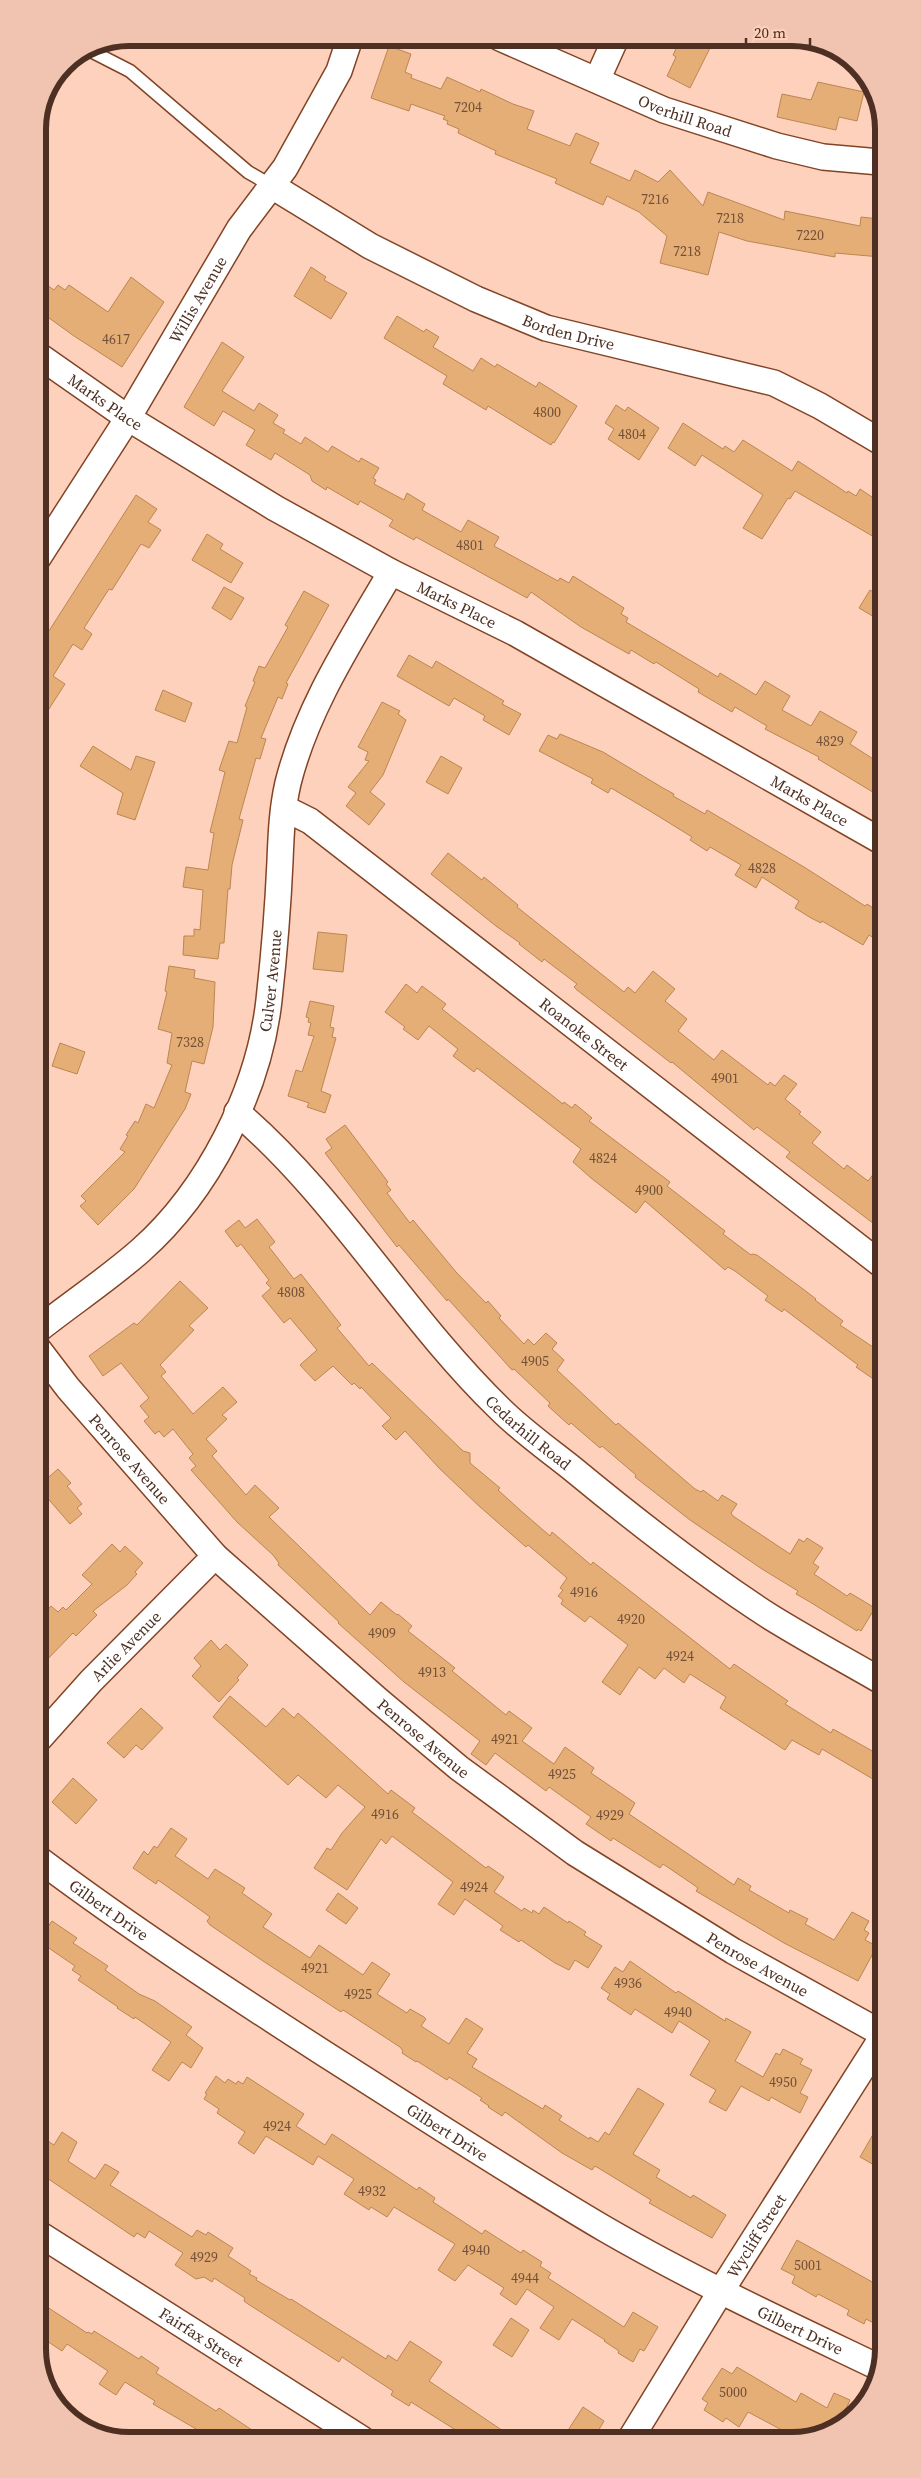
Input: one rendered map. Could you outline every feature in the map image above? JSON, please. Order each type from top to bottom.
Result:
[{"type":"street","name":"Willis Avenue","points":[[46,546],[128,418],[239,229],[285,168],[340,71],[348,46]]},
{"type":"street","name":"Overhill Road","points":[[518,46],[664,110],[777,146],[823,157],[875,162]]},
{"type":"street","points":[[597,80],[612,46]]},
{"type":"street","name":"Borden Drive","points":[[272,186],[370,246],[476,299],[546,328],[774,383],[820,406],[875,438]]},
{"type":"street","name":"Marks Place","points":[[46,361],[128,418],[275,508],[391,572],[515,633],[875,838]]},
{"type":"street","name":"Culver Avenue","points":[[46,1323],[139,1251],[168,1223],[196,1190],[237,1112],[254,1072],[264,1035],[269,1000],[280,860],[279,835],[288,783],[311,720],[341,658],[391,572]]},
{"type":"street","name":"Roanoke Street","points":[[284,808],[310,821],[875,1260]]},
{"type":"street","name":"Cedarhill Road","points":[[237,1112],[255,1128],[319,1196],[437,1342],[501,1410],[694,1566],[771,1617],[875,1678]]},
{"type":"street","name":"Penrose Avenue","points":[[46,1359],[68,1388],[215,1556],[378,1700],[459,1768],[575,1852],[732,1951],[875,2031]]},
{"type":"street","name":"Arlie Avenue","points":[[46,1731],[91,1682],[215,1556]]},
{"type":"street","name":"Gilbert Drive","points":[[46,1865],[89,1897],[249,2004],[452,2136],[606,2230],[720,2291],[873,2365]]},
{"type":"street","name":"Wycliff Street","points":[[636,2432],[720,2291],[875,2048]]},
{"type":"street","name":"Fairfax Street","points":[[46,2239],[351,2432]]},
{"type":"lane","points":[[96,54],[130,71],[248,172],[272,186]]},
{"type":"building","points":[[389,46],[411,54],[405,72],[412,75],[411,78],[441,89],[447,77],[480,92],[481,89],[513,104],[534,111],[527,129],[570,146],[576,133],[599,143],[590,163],[630,181],[635,170],[658,182],[670,170],[703,206],[708,192],[784,220],[785,211],[860,226],[861,217],[875,218],[875,256],[835,253],[835,257],[747,241],[719,232],[708,275],[660,263],[667,236],[639,212],[607,196],[603,205],[555,183],[557,179],[495,154],[496,151],[458,133],[459,129],[447,124],[448,121],[443,119],[445,116],[411,104],[409,111],[371,98]]},
{"type":"building","points":[[677,46],[711,46],[690,88],[667,76],[676,57],[673,55]]},
{"type":"building","points":[[818,82],[864,92],[857,121],[839,117],[836,130],[777,117],[782,94],[811,100]]},
{"type":"building","points":[[311,267],[326,277],[324,280],[347,293],[331,319],[294,296]]},
{"type":"building","points":[[131,277],[164,302],[122,367],[46,316],[46,284],[54,290],[58,285],[65,290],[69,285],[108,312]]},
{"type":"building","points":[[397,316],[424,332],[426,329],[439,337],[433,347],[473,371],[481,358],[495,367],[497,364],[536,387],[539,382],[577,406],[554,443],[551,445],[488,406],[486,410],[443,384],[447,376],[384,338]]},
{"type":"building","points":[[222,342],[244,357],[222,391],[254,411],[259,403],[278,415],[273,423],[285,430],[283,433],[301,444],[305,437],[328,452],[332,446],[359,462],[361,458],[379,468],[373,478],[376,480],[374,484],[404,500],[407,493],[425,504],[422,510],[461,532],[468,520],[499,537],[494,546],[558,581],[560,578],[569,583],[573,576],[624,608],[621,614],[628,618],[626,622],[718,677],[720,673],[756,695],[765,681],[790,696],[782,710],[811,726],[820,711],[857,732],[850,744],[875,760],[875,793],[818,759],[819,757],[765,729],[767,726],[735,707],[732,712],[698,692],[699,689],[656,662],[654,664],[631,650],[629,654],[581,627],[531,592],[527,598],[416,537],[414,540],[389,526],[393,520],[360,501],[358,505],[327,487],[326,490],[312,481],[310,475],[275,453],[271,460],[246,445],[255,430],[223,411],[214,426],[184,407]]},
{"type":"building","points":[[616,405],[625,411],[628,407],[659,428],[639,460],[608,439],[614,429],[605,423]]},
{"type":"building","points":[[683,423],[723,449],[725,446],[734,452],[743,440],[792,471],[798,461],[847,493],[848,491],[856,496],[860,489],[875,499],[875,538],[795,491],[790,499],[788,498],[762,539],[743,528],[763,495],[702,455],[695,466],[668,448]]},
{"type":"building","points":[[136,495],[157,509],[148,522],[161,530],[149,548],[141,544],[112,590],[109,589],[84,628],[92,634],[82,650],[73,644],[53,676],[65,684],[46,714],[46,636]]},
{"type":"building","points":[[207,534],[223,544],[220,549],[243,563],[231,583],[192,560]]},
{"type":"building","points":[[224,587],[244,598],[231,620],[212,608]]},
{"type":"building","points":[[870,590],[875,593],[875,617],[859,608]]},
{"type":"building","points":[[304,591],[329,605],[286,683],[288,684],[282,699],[278,697],[261,738],[266,739],[260,759],[256,758],[239,819],[243,820],[232,865],[230,889],[228,889],[224,943],[220,943],[218,959],[183,955],[184,936],[194,936],[194,929],[200,930],[203,890],[183,887],[186,867],[208,870],[214,833],[210,832],[225,772],[219,770],[229,741],[237,743],[247,707],[245,706],[255,682],[253,681],[259,666],[265,668],[288,627],[285,625]]},
{"type":"building","points":[[409,655],[432,668],[436,661],[504,701],[502,704],[521,714],[509,735],[483,720],[485,716],[454,698],[449,706],[397,676]]},
{"type":"building","points":[[163,690],[192,703],[185,722],[155,710]]},
{"type":"building","points":[[382,702],[400,711],[398,714],[406,720],[383,775],[370,792],[385,804],[369,825],[346,806],[356,793],[348,787],[369,761],[365,760],[368,752],[358,747]]},
{"type":"building","points":[[560,734],[603,752],[674,794],[673,796],[705,814],[707,810],[804,867],[865,906],[867,904],[875,909],[875,939],[869,935],[863,945],[822,921],[821,923],[811,918],[795,908],[799,901],[762,877],[756,888],[735,875],[741,865],[710,847],[707,851],[690,840],[692,837],[650,811],[611,788],[608,793],[591,783],[593,779],[539,751],[548,735],[557,739]]},
{"type":"building","points":[[93,746],[131,770],[136,756],[155,762],[135,820],[117,814],[123,793],[80,766]]},
{"type":"building","points":[[441,756],[462,768],[448,794],[426,782]]},
{"type":"building","points":[[448,853],[482,880],[484,877],[518,905],[517,907],[624,992],[628,987],[635,993],[653,971],[675,989],[665,1001],[687,1019],[678,1031],[714,1060],[722,1050],[768,1085],[770,1082],[775,1086],[784,1075],[797,1084],[785,1099],[801,1112],[799,1114],[821,1132],[812,1143],[844,1169],[847,1165],[868,1181],[875,1172],[875,1225],[786,1157],[790,1152],[757,1127],[754,1130],[672,1062],[577,990],[574,987],[577,984],[544,959],[542,962],[431,874]]},
{"type":"building","points":[[318,932],[347,935],[343,972],[313,969]]},
{"type":"building","points":[[169,966],[195,970],[194,978],[215,982],[213,1027],[204,1064],[192,1061],[185,1092],[191,1094],[185,1109],[134,1189],[98,1225],[80,1206],[86,1201],[81,1196],[125,1152],[120,1149],[128,1136],[126,1135],[135,1121],[138,1123],[146,1104],[154,1108],[172,1065],[167,1063],[172,1033],[158,1029],[167,992],[165,991]]},
{"type":"building","points":[[406,984],[417,993],[422,986],[446,1004],[442,1009],[563,1104],[564,1102],[572,1108],[575,1104],[592,1118],[589,1121],[670,1182],[667,1186],[725,1231],[723,1234],[751,1255],[757,1255],[803,1289],[843,1321],[840,1325],[875,1348],[875,1380],[784,1309],[782,1312],[765,1300],[768,1296],[735,1271],[728,1267],[725,1270],[645,1201],[636,1213],[591,1178],[573,1162],[581,1149],[477,1068],[474,1072],[453,1056],[458,1049],[429,1026],[418,1040],[403,1029],[405,1027],[385,1012]]},
{"type":"building","points":[[310,1001],[334,1006],[330,1027],[334,1028],[332,1037],[336,1038],[321,1091],[331,1095],[325,1113],[307,1107],[309,1103],[288,1096],[296,1070],[302,1072],[314,1036],[308,1035],[311,1023],[308,1022],[309,1018],[306,1017]]},
{"type":"building","points":[[60,1043],[85,1052],[77,1074],[52,1066]]},
{"type":"building","points":[[345,1125],[388,1182],[386,1184],[391,1190],[387,1193],[410,1223],[413,1220],[456,1272],[486,1303],[488,1301],[501,1316],[499,1318],[524,1344],[528,1339],[534,1345],[546,1333],[557,1343],[552,1349],[564,1360],[557,1370],[616,1425],[618,1423],[695,1489],[701,1492],[703,1490],[718,1501],[722,1495],[737,1504],[731,1513],[733,1516],[790,1554],[799,1539],[804,1542],[807,1538],[823,1548],[813,1563],[819,1567],[814,1574],[847,1596],[850,1593],[875,1608],[861,1631],[858,1629],[857,1631],[796,1594],[798,1591],[690,1520],[635,1477],[636,1475],[602,1446],[600,1448],[571,1423],[569,1425],[548,1406],[550,1403],[514,1369],[512,1370],[448,1299],[447,1301],[399,1245],[397,1247],[325,1153],[332,1148],[326,1139]]},
{"type":"building","points":[[257,1219],[275,1242],[269,1247],[294,1279],[301,1274],[341,1325],[337,1328],[369,1366],[372,1363],[463,1451],[470,1453],[470,1463],[500,1488],[498,1490],[520,1510],[550,1536],[552,1532],[591,1565],[593,1562],[730,1669],[734,1664],[788,1701],[785,1704],[831,1733],[833,1729],[875,1753],[875,1780],[822,1749],[819,1755],[792,1740],[785,1750],[720,1708],[726,1697],[690,1674],[684,1683],[664,1668],[655,1679],[639,1667],[620,1695],[602,1682],[628,1645],[590,1616],[585,1622],[561,1604],[563,1600],[558,1596],[563,1590],[560,1588],[567,1578],[528,1545],[526,1547],[479,1506],[440,1469],[405,1431],[396,1440],[382,1426],[391,1418],[361,1387],[360,1389],[354,1383],[352,1385],[333,1366],[315,1381],[300,1365],[317,1350],[290,1318],[284,1323],[262,1296],[271,1288],[266,1283],[269,1280],[241,1244],[237,1247],[225,1231],[239,1220],[245,1228]]},
{"type":"building","points":[[180,1281],[208,1308],[189,1326],[194,1330],[160,1365],[166,1372],[161,1376],[193,1414],[223,1387],[237,1402],[222,1415],[227,1419],[206,1439],[217,1451],[212,1456],[246,1495],[255,1485],[279,1508],[269,1517],[370,1615],[381,1602],[398,1614],[412,1626],[408,1631],[455,1668],[452,1671],[506,1715],[509,1711],[532,1728],[522,1741],[554,1764],[565,1747],[594,1768],[591,1773],[635,1803],[629,1814],[734,1885],[738,1878],[751,1886],[749,1890],[789,1913],[790,1910],[808,1919],[805,1924],[834,1940],[852,1912],[869,1921],[864,1930],[869,1933],[865,1940],[875,1945],[875,1950],[858,1981],[784,1943],[696,1891],[698,1888],[663,1864],[660,1868],[613,1838],[611,1841],[586,1824],[591,1817],[549,1787],[546,1791],[495,1753],[486,1765],[471,1754],[480,1741],[404,1682],[338,1623],[278,1565],[279,1563],[273,1555],[237,1522],[191,1470],[196,1466],[189,1458],[193,1454],[173,1429],[164,1437],[159,1431],[155,1434],[144,1421],[149,1417],[140,1406],[149,1398],[121,1363],[103,1376],[89,1356],[134,1323],[137,1325]]},
{"type":"building","points":[[58,1469],[71,1483],[67,1486],[82,1504],[77,1508],[82,1514],[70,1524],[46,1496],[48,1491],[46,1488],[46,1480]]},
{"type":"building","points":[[112,1544],[120,1552],[125,1546],[143,1563],[135,1572],[137,1574],[127,1585],[93,1611],[97,1615],[76,1636],[73,1633],[46,1661],[46,1611],[51,1606],[58,1612],[63,1607],[66,1610],[92,1584],[82,1575]]},
{"type":"building","points":[[211,1640],[220,1650],[226,1644],[248,1665],[237,1678],[239,1680],[219,1702],[192,1676],[201,1666],[194,1658]]},
{"type":"building","points":[[230,1696],[266,1727],[283,1708],[294,1718],[298,1713],[388,1794],[391,1790],[415,1808],[412,1812],[486,1868],[488,1866],[504,1877],[494,1892],[522,1911],[524,1908],[532,1913],[533,1910],[539,1914],[544,1907],[586,1932],[584,1935],[602,1946],[588,1968],[575,1960],[569,1970],[555,1963],[521,1940],[519,1942],[500,1930],[503,1926],[465,1899],[454,1915],[438,1904],[453,1882],[392,1836],[386,1844],[381,1839],[347,1890],[314,1868],[327,1848],[331,1850],[342,1833],[365,1807],[338,1785],[326,1798],[298,1775],[288,1785],[213,1717]]},
{"type":"building","points":[[141,1708],[163,1728],[142,1750],[136,1745],[124,1758],[107,1743]]},
{"type":"building","points":[[73,1778],[97,1800],[76,1824],[52,1802]]},
{"type":"building","points":[[171,1828],[187,1839],[175,1856],[208,1879],[215,1869],[245,1888],[242,1893],[272,1914],[263,1927],[310,1958],[319,1945],[363,1975],[372,1962],[390,1974],[377,1994],[407,2013],[410,2009],[424,2017],[426,2019],[421,2026],[449,2044],[466,2018],[483,2029],[467,2053],[477,2059],[472,2067],[543,2109],[545,2105],[562,2116],[559,2120],[589,2139],[590,2137],[598,2142],[605,2132],[609,2135],[638,2088],[664,2104],[633,2154],[660,2170],[656,2177],[691,2198],[693,2195],[726,2215],[712,2238],[649,2203],[651,2200],[595,2166],[592,2170],[562,2153],[505,2112],[502,2116],[488,2107],[480,2100],[482,2098],[449,2077],[447,2080],[416,2062],[402,2053],[403,2051],[400,2047],[343,2010],[341,2012],[210,1925],[207,1921],[210,1917],[158,1880],[156,1884],[133,1868],[144,1851],[148,1855],[154,1846],[157,1848]]},
{"type":"building","points":[[338,1893],[358,1908],[346,1924],[326,1910]]},
{"type":"building","points":[[52,1921],[77,1938],[73,1943],[108,1966],[105,1970],[192,2027],[186,2035],[203,2048],[191,2068],[182,2062],[169,2081],[152,2070],[171,2042],[135,2017],[134,2019],[117,2008],[78,1980],[81,1976],[72,1970],[75,1966],[46,1946],[46,1930]]},
{"type":"building","points":[[630,1961],[676,1993],[678,1991],[725,2021],[726,2018],[751,2032],[735,2061],[763,2077],[776,2053],[780,2055],[783,2049],[803,2059],[800,2064],[812,2070],[800,2093],[808,2097],[800,2113],[771,2097],[769,2101],[741,2086],[726,2111],[709,2102],[716,2090],[690,2075],[710,2041],[679,2021],[672,2033],[635,2009],[631,2015],[607,1999],[610,1994],[601,1988],[615,1967],[623,1972]]},
{"type":"building","points":[[216,2076],[225,2083],[228,2079],[236,2084],[238,2081],[243,2084],[247,2077],[304,2114],[296,2126],[325,2145],[332,2134],[417,2190],[419,2187],[435,2198],[433,2202],[482,2234],[485,2230],[521,2253],[523,2250],[542,2262],[540,2266],[551,2273],[548,2278],[624,2327],[633,2312],[658,2327],[644,2351],[640,2349],[633,2362],[618,2353],[619,2351],[605,2340],[572,2319],[559,2340],[540,2328],[554,2307],[527,2289],[516,2305],[500,2294],[504,2288],[468,2265],[455,2281],[438,2270],[455,2244],[394,2207],[387,2217],[371,2207],[369,2210],[344,2194],[354,2179],[318,2156],[313,2165],[266,2136],[254,2154],[238,2143],[245,2132],[217,2113],[219,2109],[204,2099],[207,2094],[205,2093]]},
{"type":"building","points":[[875,2131],[875,2165],[860,2157]]},
{"type":"building","points":[[62,2132],[77,2142],[68,2161],[95,2179],[105,2164],[119,2172],[110,2185],[192,2237],[197,2230],[206,2235],[208,2232],[233,2248],[228,2256],[251,2271],[249,2274],[257,2278],[256,2280],[291,2299],[386,2359],[388,2355],[397,2361],[410,2341],[442,2362],[429,2381],[505,2432],[459,2432],[411,2402],[409,2406],[391,2395],[393,2391],[342,2357],[339,2362],[248,2304],[244,2301],[245,2298],[214,2278],[212,2282],[204,2277],[196,2279],[175,2265],[183,2253],[149,2231],[145,2238],[137,2233],[134,2237],[47,2178],[49,2175],[46,2173],[46,2140],[54,2145]]},
{"type":"building","points":[[797,2240],[875,2284],[875,2324],[866,2319],[864,2324],[847,2315],[849,2310],[818,2294],[816,2297],[792,2283],[795,2276],[781,2269]]},
{"type":"building","points":[[46,2306],[87,2333],[92,2334],[94,2331],[139,2359],[141,2356],[159,2368],[156,2373],[216,2411],[219,2408],[255,2432],[201,2432],[153,2404],[155,2401],[125,2382],[116,2395],[99,2384],[108,2371],[67,2344],[62,2351],[46,2340]]},
{"type":"building","points":[[511,2318],[529,2330],[512,2357],[493,2345]]},
{"type":"building","points":[[737,2367],[796,2402],[801,2393],[827,2408],[834,2393],[850,2400],[844,2413],[829,2423],[813,2429],[786,2432],[748,2412],[739,2427],[726,2418],[723,2422],[704,2410],[708,2403],[702,2399],[722,2368],[732,2374]]},
{"type":"building","points":[[583,2407],[604,2421],[598,2432],[567,2432]]}]
